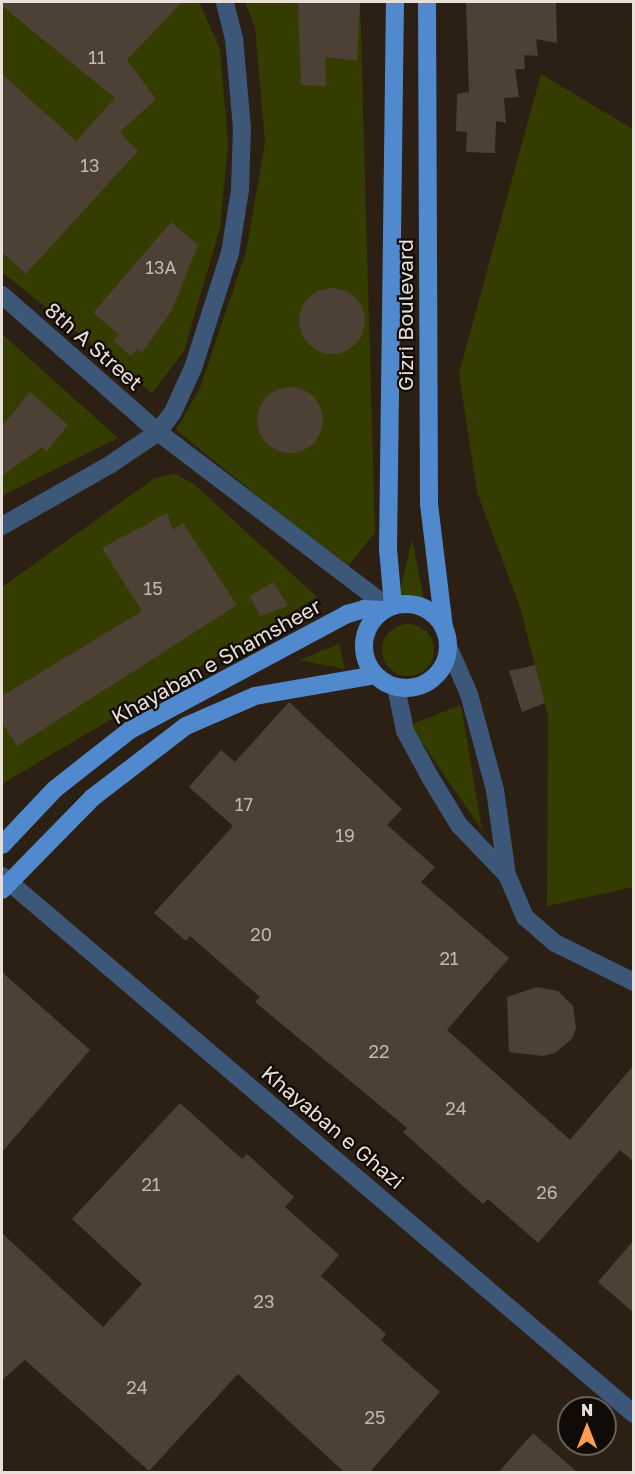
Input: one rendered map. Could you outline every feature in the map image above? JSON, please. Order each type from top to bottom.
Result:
[{"type":"main road","name":"Gizri Boulevard","points":[[388,608],[395,2]]},
{"type":"main road","name":"Gizri Boulevard","points":[[427,2],[429,504],[444,628]]},
{"type":"main road","points":[[423,607],[444,628],[448,646],[446,660],[428,681],[396,687],[375,675],[365,659],[363,641],[369,624],[388,608],[423,607]]},
{"type":"main road","name":"Khayaban e Shamsheer","points":[[2,845],[55,789],[130,730],[347,614],[364,609],[388,608]]},
{"type":"main road","name":"Khayaban e Shamsheer","points":[[4,883],[92,798],[186,726],[255,696],[375,675]]},
{"type":"street","points":[[2,526],[111,464],[158,432],[172,412],[193,368],[230,253],[240,190],[242,128],[234,39],[225,2]]},
{"type":"street","name":"8th A Street","points":[[2,295],[158,432],[388,608]]},
{"type":"street","points":[[448,646],[469,694],[495,790],[507,875],[525,917],[555,943],[633,982]]},
{"type":"street","points":[[396,687],[405,731],[430,777],[459,825],[507,875]]},
{"type":"street","name":"Khayaban e Ghazi","points":[[4,883],[633,1414]]},
{"type":"green space","points":[[2,2],[199,2],[220,49],[228,143],[220,228],[184,351],[152,393],[2,272]]},
{"type":"green space","points":[[245,2],[360,2],[375,532],[347,568],[176,430],[200,388],[246,252],[265,143],[255,27]]},
{"type":"green space","points":[[541,74],[634,130],[633,887],[547,906],[548,716],[520,607],[477,492],[459,373]]},
{"type":"green space","points":[[2,334],[118,438],[2,496]]},
{"type":"green space","points":[[175,474],[194,484],[317,597],[2,784],[2,587],[155,478]]},
{"type":"green space","points":[[412,540],[424,599],[398,598]]},
{"type":"green space","points":[[408,624],[422,628],[430,636],[434,650],[430,664],[422,672],[408,676],[394,672],[386,664],[382,650],[386,636],[394,628]]},
{"type":"green space","points":[[339,644],[345,669],[299,660]]},
{"type":"green space","points":[[461,705],[482,830],[410,725]]},
{"type":"building","points":[[2,2],[182,2],[127,60],[156,99],[120,132],[138,151],[26,274],[2,252],[2,74],[76,141],[115,98],[2,6]]},
{"type":"building","points":[[298,2],[360,2],[357,61],[325,57],[326,86],[301,85]]},
{"type":"building","points":[[466,2],[556,2],[557,43],[536,39],[538,56],[524,55],[525,69],[515,69],[519,97],[504,98],[506,123],[496,121],[495,153],[466,152],[467,132],[456,131],[457,94],[469,92]]},
{"type":"building","points":[[171,222],[198,245],[172,310],[142,353],[137,349],[131,356],[113,341],[119,334],[93,313]]},
{"type":"building","points":[[332,288],[345,290],[360,303],[365,321],[363,334],[350,349],[332,354],[319,352],[304,339],[299,321],[301,308],[314,293]]},
{"type":"building","points":[[290,387],[303,389],[318,402],[323,420],[321,433],[308,448],[290,453],[277,451],[262,438],[257,420],[259,407],[272,392]]},
{"type":"building","points":[[30,392],[68,425],[47,451],[42,447],[2,476],[2,426]]},
{"type":"building","points":[[167,513],[173,530],[183,523],[237,605],[17,746],[2,723],[2,696],[142,611],[102,548]]},
{"type":"building","points":[[273,582],[288,606],[260,616],[250,596]]},
{"type":"building","points":[[535,665],[545,703],[522,712],[509,671]]},
{"type":"building","points":[[289,702],[402,809],[387,825],[435,867],[421,882],[509,958],[447,1030],[570,1140],[633,1066],[633,1161],[620,1150],[538,1243],[488,1199],[483,1204],[403,1132],[407,1128],[255,1002],[260,997],[190,936],[186,941],[154,913],[233,826],[189,787],[221,750],[235,762]]},
{"type":"building","points":[[2,972],[90,1050],[2,1152]]},
{"type":"building","points":[[537,987],[558,991],[573,1006],[576,1028],[572,1039],[555,1053],[543,1056],[509,1052],[507,997]]},
{"type":"building","points":[[180,1103],[242,1159],[247,1154],[294,1197],[285,1207],[339,1255],[321,1276],[386,1334],[381,1340],[440,1392],[369,1473],[345,1473],[238,1374],[149,1471],[25,1360],[2,1380],[2,1233],[103,1327],[142,1284],[72,1219]]},
{"type":"building","points":[[633,1241],[633,1312],[598,1282]]},
{"type":"building","points":[[533,1433],[578,1473],[498,1473]]}]
